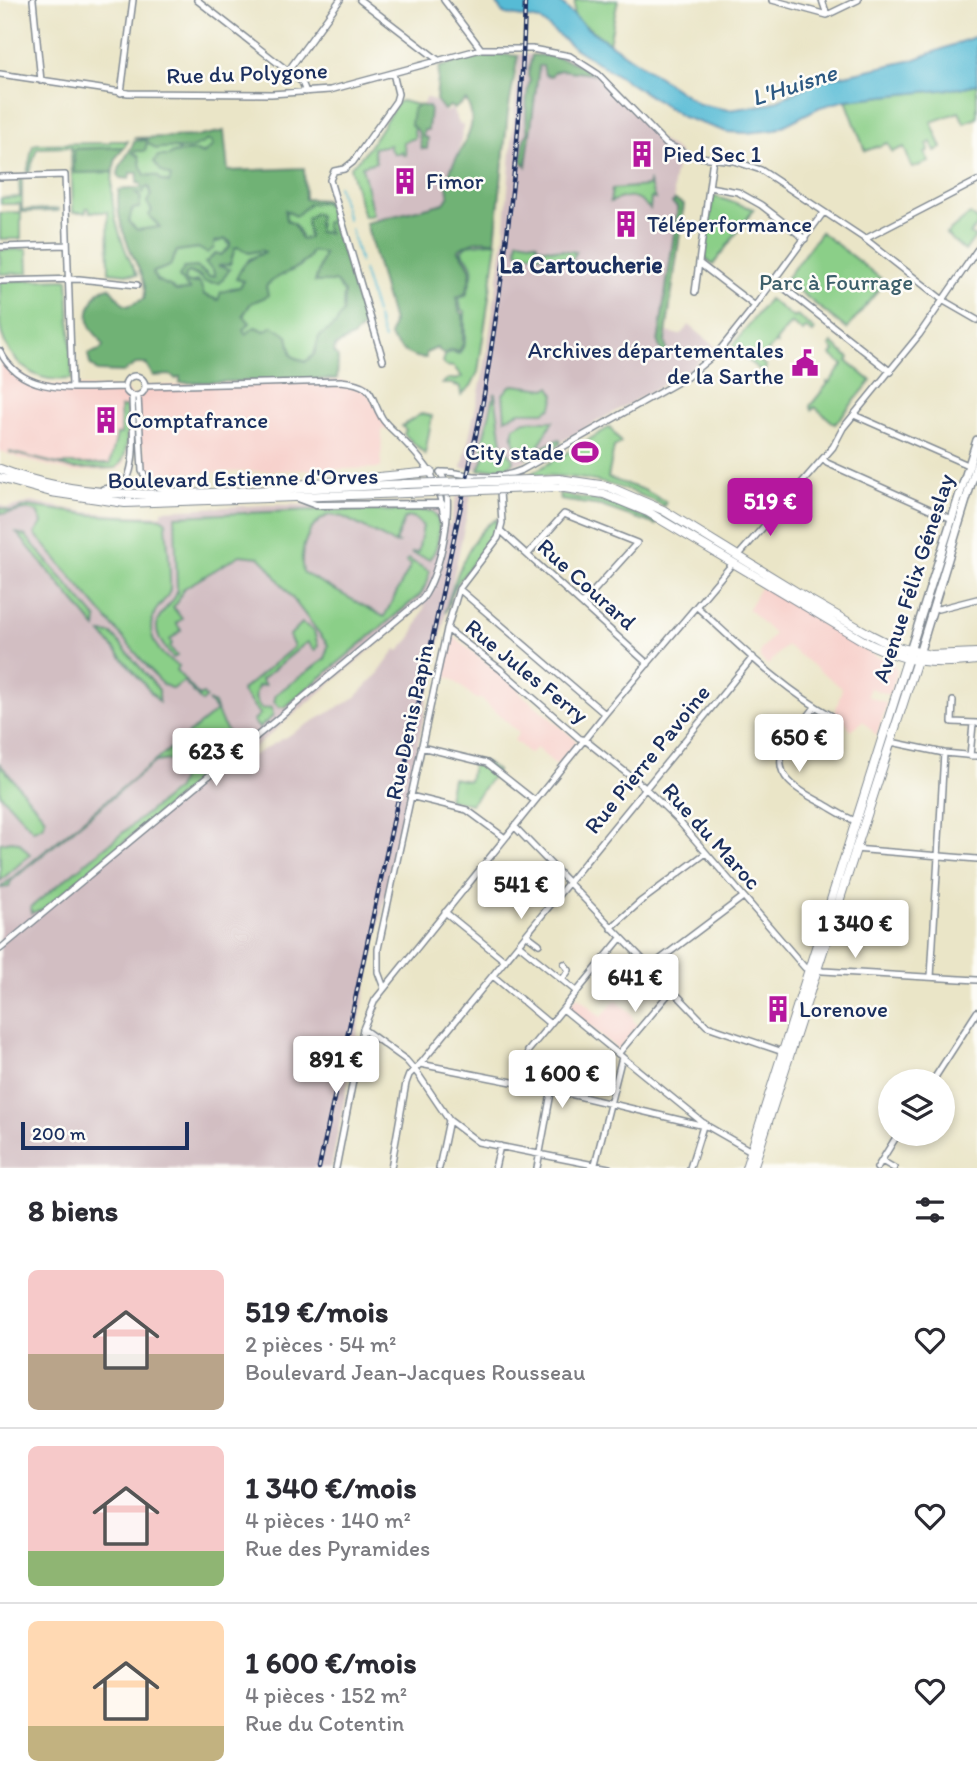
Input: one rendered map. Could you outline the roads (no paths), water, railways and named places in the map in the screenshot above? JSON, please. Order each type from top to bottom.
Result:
[{"type":"main road","name":"Avenue Félix Géneslay","points":[[852,848],[856,821],[933,607],[974,466],[977,440]]},
{"type":"main road","name":"Avenue Félix Géneslay","points":[[753,1168],[852,848],[891,742],[952,519],[974,466]]},
{"type":"main road","name":"Boulevard Estienne d'Orves","points":[[0,469],[75,489],[137,495],[287,487],[406,489]]},
{"type":"main road","points":[[287,487],[436,472]]},
{"type":"main road","name":"Boulevard Estienne d'Orves","points":[[0,478],[51,492],[117,502],[295,497],[406,489]]},
{"type":"main road","points":[[558,483],[604,494],[634,505],[670,523],[724,557],[736,559],[913,657],[977,653]]},
{"type":"main road","points":[[406,489],[558,483],[607,486],[663,510],[793,599],[851,634],[913,657],[950,663],[977,660]]},
{"type":"main road","name":"Avenue Félix Géneslay","points":[[746,1168],[813,969]]},
{"type":"street","points":[[33,0],[41,81]]},
{"type":"street","points":[[121,93],[133,0]]},
{"type":"street","points":[[197,0],[302,82],[306,92]]},
{"type":"street","points":[[288,72],[340,0]]},
{"type":"street","points":[[360,0],[438,60]]},
{"type":"street","points":[[444,0],[481,49]]},
{"type":"street","points":[[772,0],[827,15],[858,0]]},
{"type":"street","points":[[822,0],[827,15]]},
{"type":"street","name":"Rue du Polygone","points":[[0,74],[121,93],[205,95],[306,92],[330,90],[481,49],[533,49],[560,54],[579,60],[598,74],[659,139],[679,152],[734,161],[761,170],[865,239],[944,301],[977,320]]},
{"type":"street","points":[[383,360],[330,180],[333,172],[344,169],[353,162],[396,101],[398,94],[393,73]]},
{"type":"street","points":[[695,292],[713,158]]},
{"type":"street","points":[[0,177],[65,175],[72,387]]},
{"type":"street","points":[[865,239],[977,181]]},
{"type":"street","points":[[709,187],[738,192],[761,205],[805,239]]},
{"type":"street","points":[[436,472],[460,472],[475,476],[517,473],[687,377],[719,351],[823,213]]},
{"type":"street","points":[[0,247],[67,245]]},
{"type":"street","points":[[335,1168],[363,1029],[370,1007],[605,714],[823,459],[838,440],[842,428],[891,372],[944,301],[977,250]]},
{"type":"street","points":[[699,262],[755,306]]},
{"type":"street","points":[[0,281],[68,279],[137,285]]},
{"type":"street","points":[[774,280],[891,372]]},
{"type":"street","points":[[0,351],[9,365],[26,379],[50,387],[125,387]]},
{"type":"street","points":[[135,376],[141,378],[145,386],[144,391],[135,396],[126,392],[125,387],[128,378],[135,376]]},
{"type":"street","points":[[0,949],[422,599],[433,582],[445,524],[448,496],[446,488],[436,472],[382,419],[368,390],[351,382],[145,386]]},
{"type":"street","points":[[75,489],[114,488],[127,481],[132,459],[135,396]]},
{"type":"street","points":[[135,396],[139,452],[146,480],[163,489],[192,493]]},
{"type":"street","points":[[855,415],[974,466]]},
{"type":"street","points":[[823,459],[952,519]]},
{"type":"street","points":[[436,472],[445,524]]},
{"type":"street","points":[[446,488],[452,475],[460,472]]},
{"type":"street","points":[[499,475],[501,531]]},
{"type":"street","points":[[295,497],[316,505],[442,504],[448,496]]},
{"type":"street","points":[[528,554],[564,514],[637,544],[582,604]]},
{"type":"street","name":"Rue Courard","points":[[501,531],[648,664]]},
{"type":"street","name":"Rue Denis Papin","points":[[384,988],[378,972],[378,949],[447,629],[459,589],[493,546],[501,531]]},
{"type":"street","points":[[459,589],[605,714]]},
{"type":"street","points":[[933,607],[938,609],[977,599]]},
{"type":"street","points":[[697,607],[753,657],[815,707],[832,716]]},
{"type":"street","name":"Rue Jules Ferry","points":[[447,629],[645,788]]},
{"type":"street","name":"Rue Pierre Pavoine","points":[[414,1070],[753,657]]},
{"type":"street","points":[[953,701],[952,722],[975,724],[970,756]]},
{"type":"street","points":[[815,707],[785,747],[782,769],[794,788],[856,821]]},
{"type":"street","points":[[891,742],[944,753],[977,756]]},
{"type":"street","points":[[421,747],[487,763],[534,801]]},
{"type":"street","points":[[931,977],[944,753]]},
{"type":"street","name":"Rue du Maroc","points":[[645,788],[677,819],[805,968],[813,969]]},
{"type":"street","points":[[410,796],[467,810],[505,838]]},
{"type":"street","points":[[514,826],[707,1026],[783,1052]]},
{"type":"street","points":[[852,848],[977,859]]},
{"type":"street","points":[[611,928],[640,902],[706,853]]},
{"type":"street","points":[[650,967],[743,897]]},
{"type":"street","points":[[445,912],[505,961]]},
{"type":"street","points":[[527,934],[539,944]]},
{"type":"street","points":[[528,1051],[621,938]]},
{"type":"street","points":[[519,945],[577,992]]},
{"type":"street","points":[[562,980],[569,970],[564,964]]},
{"type":"street","points":[[813,969],[977,980]]},
{"type":"street","points":[[493,976],[550,1024]]},
{"type":"street","points":[[595,1166],[620,1056],[672,990]]},
{"type":"street","points":[[563,1009],[705,1125],[751,1151]]},
{"type":"street","points":[[940,1069],[977,1012]]},
{"type":"street","points":[[363,1029],[406,1060],[449,1120],[478,1142],[608,1168]]},
{"type":"street","points":[[537,1168],[557,1062]]},
{"type":"street","points":[[420,1064],[553,1090],[705,1125]]},
{"type":"street","points":[[391,1168],[406,1083],[414,1070]]},
{"type":"street","points":[[439,1168],[449,1120]]},
{"type":"street","points":[[690,1168],[705,1125]]},
{"type":"street","points":[[495,1168],[499,1146]]},
{"type":"street","points":[[877,1168],[891,1146]]},
{"type":"street","points":[[882,1161],[894,1168]]},
{"type":"water","name":"L'Huisne","points":[[495,0],[558,0],[587,28],[699,104],[729,110],[769,104],[822,80],[913,60],[977,36],[977,84],[846,100],[820,107],[775,130],[727,132],[683,117],[573,47],[540,20],[505,14]]},
{"type":"waterway","points":[[338,186],[348,220]]},
{"type":"waterway","points":[[351,229],[360,262]]},
{"type":"waterway","points":[[363,270],[376,313]]},
{"type":"waterway","points":[[377,318],[384,340]]},
{"type":"railway","points":[[319,1168],[482,407],[511,204],[525,0]]},
{"type":"place","name":"Pied Sec 1","points":[[642,154]]},
{"type":"place","name":"Fimor","points":[[405,181]]},
{"type":"place","name":"Téléperformance","points":[[626,224]]},
{"type":"place","name":"Archives départementales de la Sarthe","points":[[805,363]]},
{"type":"place","name":"Comptafrance","points":[[106,420]]},
{"type":"place","name":"City stade","points":[[585,452]]},
{"type":"place","name":"Lorenove","points":[[778,1009]]},
{"type":"district","name":"La Cartoucherie","points":[[581,265]]},
{"type":"park label","name":"Parc à Fourrage","points":[[836,282]]}]
